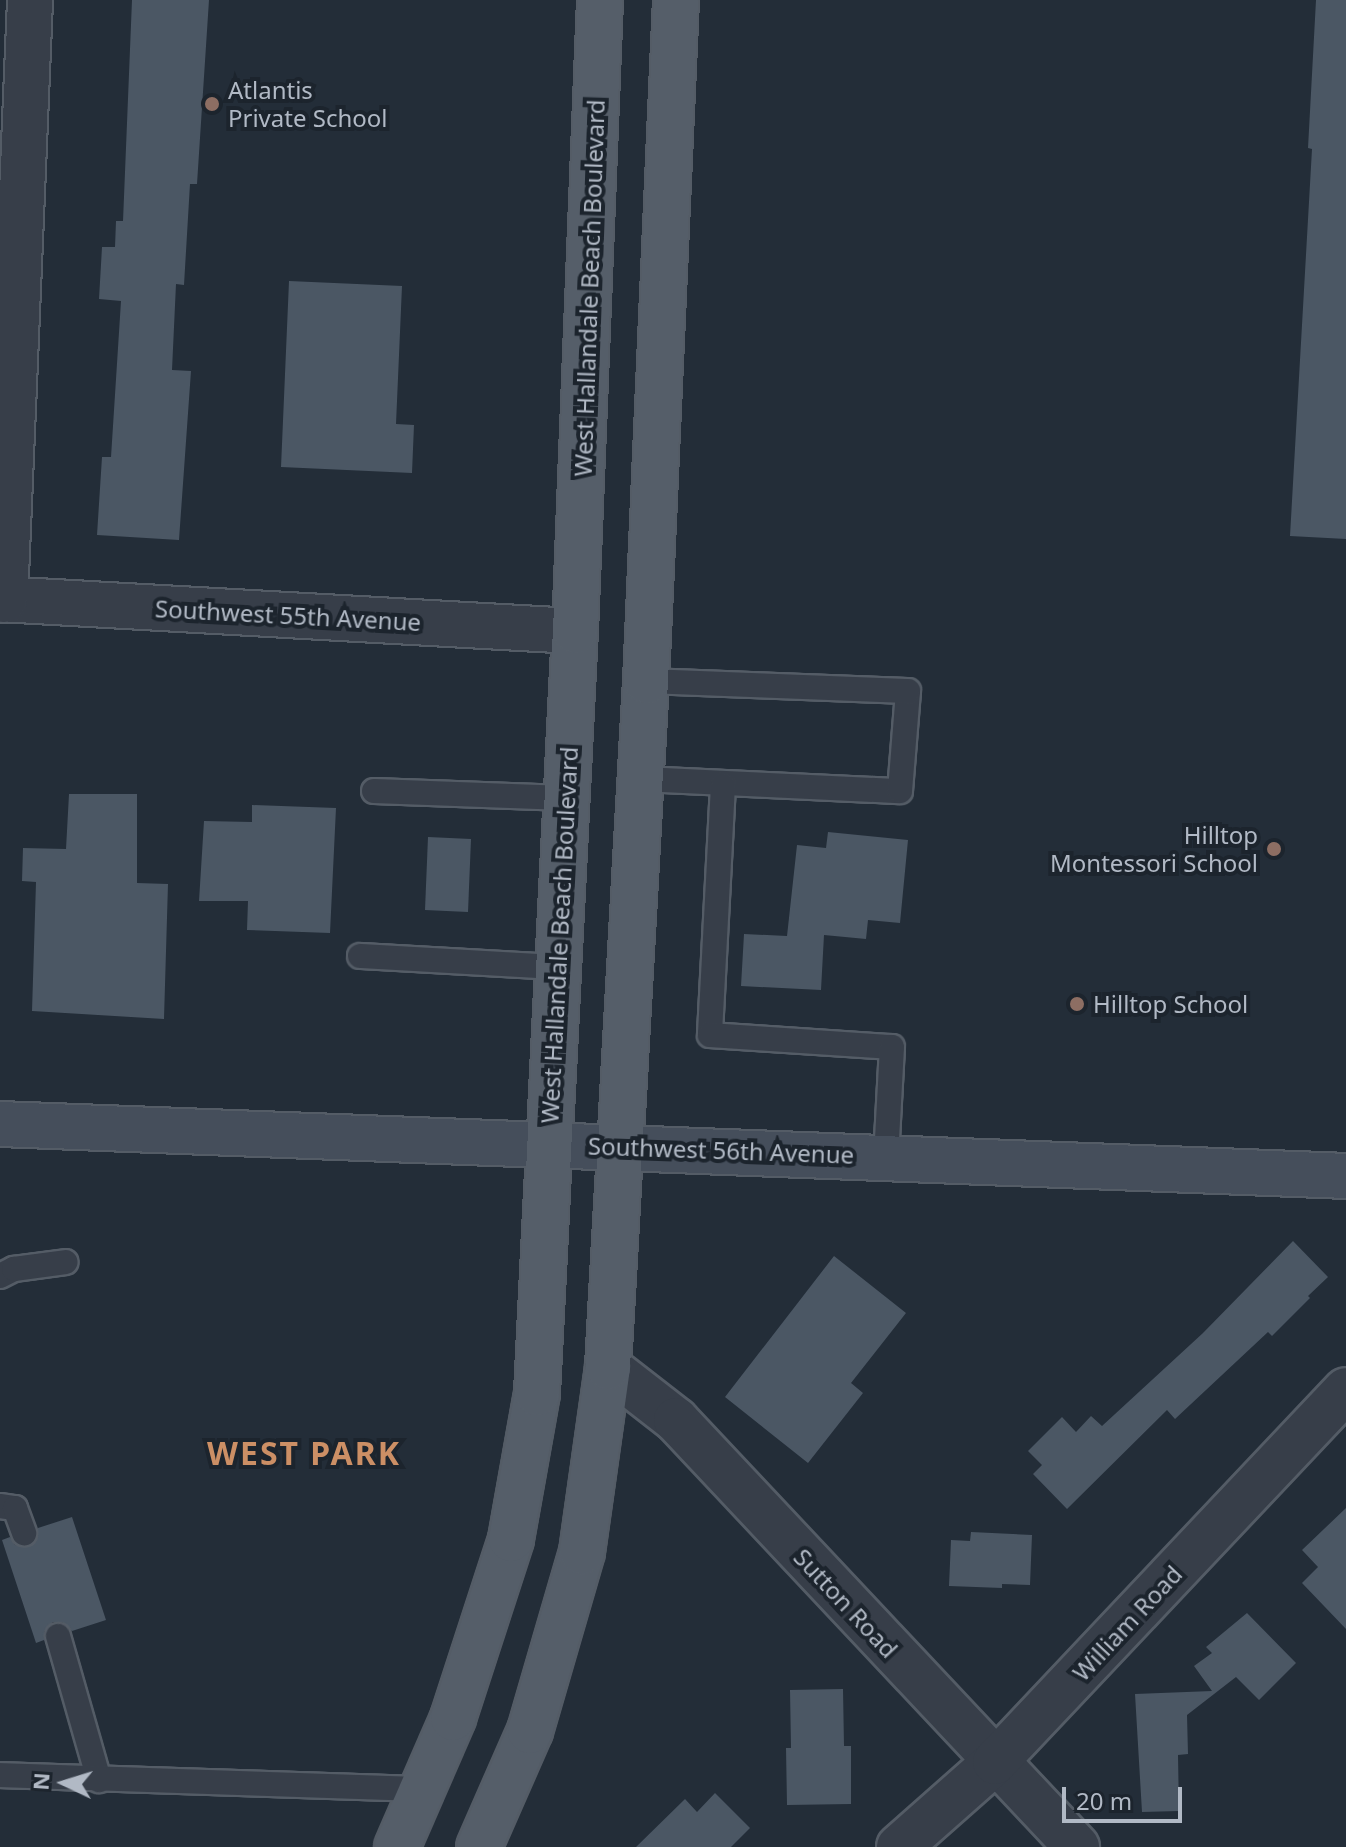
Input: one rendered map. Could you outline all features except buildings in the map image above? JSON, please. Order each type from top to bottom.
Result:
[{"type":"main road","name":"West Hallandale Beach Boulevard","points":[[397,1847],[453,1718],[511,1539],[537,1393],[575,631],[600,0]]},
{"type":"main road","points":[[479,1847],[530,1731],[582,1552],[608,1367],[642,779],[676,0]]},
{"type":"street","points":[[2,600],[12,149],[30,0]]},
{"type":"street","name":"Southwest 55th Avenue","points":[[2,600],[575,631]]},
{"type":"street","name":"Southwest 56th Avenue","points":[[0,1124],[1346,1176]]},
{"type":"street","name":"Sutton Road","points":[[608,1367],[676,1420],[1077,1847]]},
{"type":"street","name":"William Road","points":[[899,1847],[995,1762],[1346,1390]]},
{"type":"lane","points":[[642,779],[900,791],[908,691],[646,681]]},
{"type":"lane","points":[[723,785],[710,1035],[892,1047],[886,1157]]},
{"type":"lane","points":[[374,791],[566,798]]},
{"type":"lane","points":[[360,956],[557,967]]},
{"type":"lane","points":[[0,1276],[14,1269],[66,1262]]},
{"type":"lane","points":[[0,1506],[15,1508],[24,1533]]},
{"type":"lane","points":[[58,1636],[99,1780]]},
{"type":"lane","points":[[0,1775],[422,1789]]},
{"type":"place","name":"Atlantis Private School","points":[[212,104]]},
{"type":"place","name":"Hilltop Montessori School","points":[[1274,849]]},
{"type":"place","name":"Hilltop School","points":[[1077,1004]]},
{"type":"district","name":"WEST PARK","points":[[304,1453]]}]
